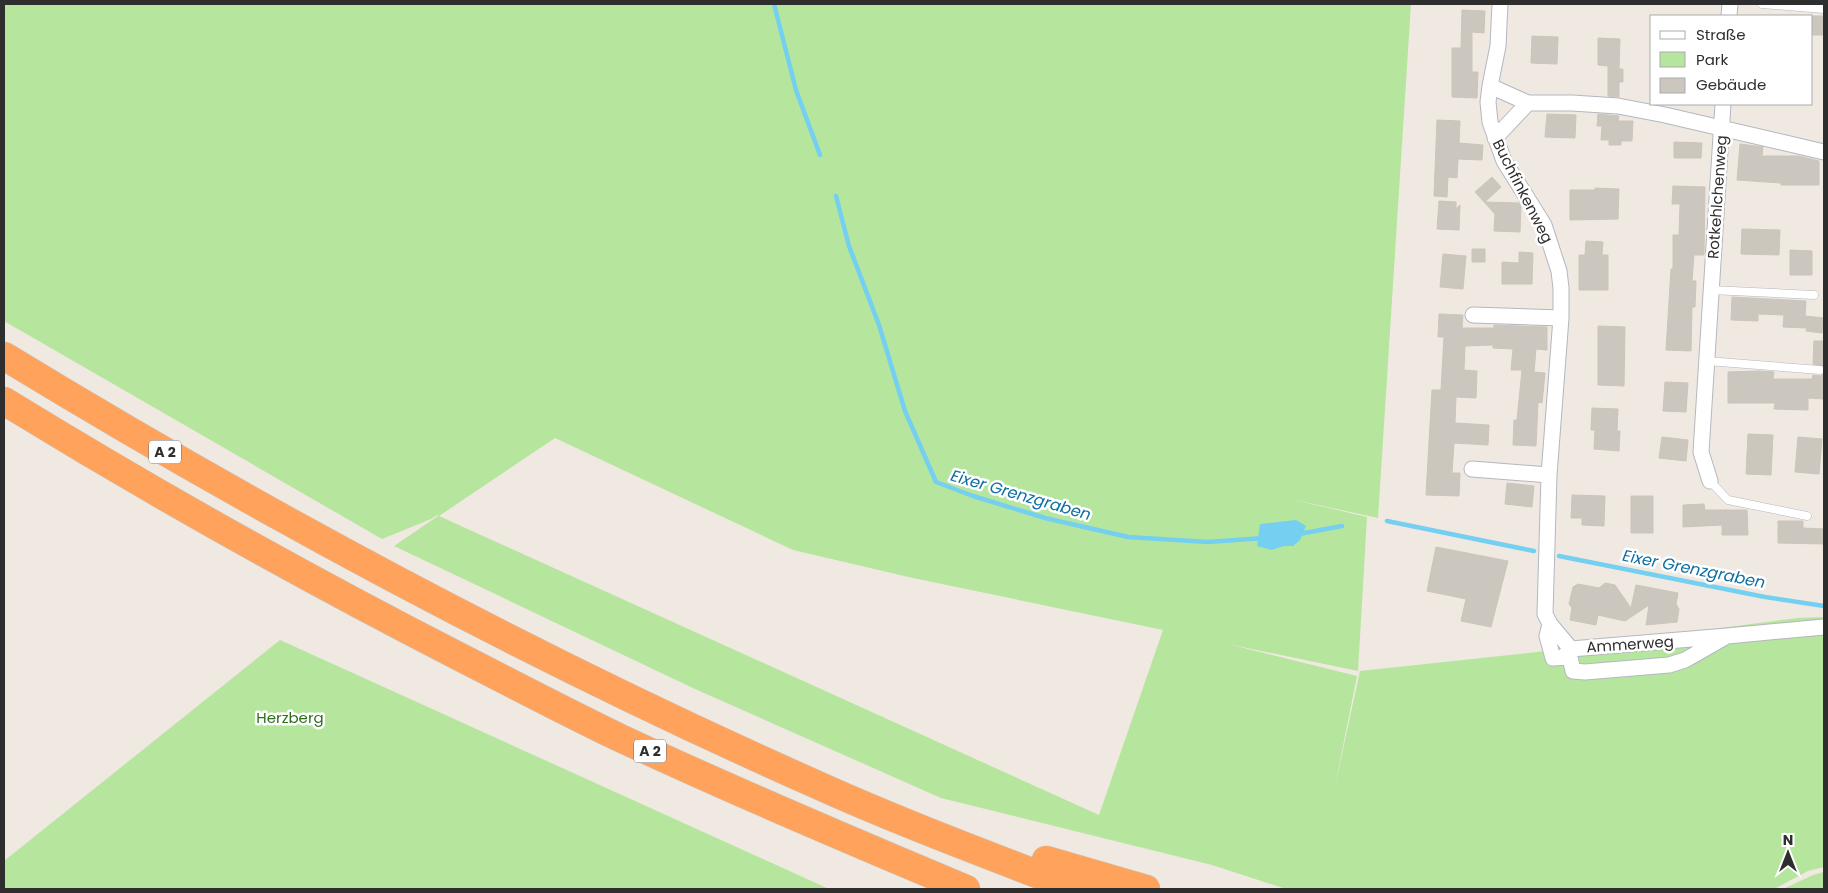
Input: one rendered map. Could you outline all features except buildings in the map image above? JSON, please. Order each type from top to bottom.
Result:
[{"type":"highway","name":"A 2","points":[[4,356],[193,469],[376,570],[533,652],[813,783],[923,830],[1076,889]]},
{"type":"highway","name":"A 2","points":[[4,401],[172,501],[341,596],[618,736],[790,814],[966,889]]},
{"type":"highway","points":[[923,830],[1003,846],[1146,889]]},
{"type":"street","name":"Buchfinkenweg","points":[[1500,4],[1498,46],[1488,102],[1490,122],[1504,161],[1544,225],[1559,270],[1561,318],[1550,475],[1545,614],[1550,624],[1546,636],[1553,658],[1570,652]]},
{"type":"street","points":[[1490,86],[1528,103],[1618,106],[1824,152]]},
{"type":"street","points":[[1495,138],[1528,103]]},
{"type":"street","name":"Rotkehlchenweg","points":[[1710,481],[1701,452],[1723,105]]},
{"type":"street","points":[[1473,315],[1561,318]]},
{"type":"street","points":[[1472,469],[1550,475]]},
{"type":"street","name":"Ammerweg","points":[[1727,636],[1685,660],[1669,665],[1585,672],[1572,671],[1570,652],[1727,636],[1824,627]]},
{"type":"lane","points":[[1762,4],[1824,9]]},
{"type":"lane","points":[[1711,290],[1814,295]]},
{"type":"lane","points":[[1707,361],[1820,370]]},
{"type":"lane","name":"Rotkehlchenweg","points":[[1710,481],[1728,500],[1807,516]]},
{"type":"green space","points":[[4,4],[1411,4],[1378,518],[1286,498],[1367,517],[1358,671],[1228,644],[1357,676],[1334,791],[1360,671],[1537,652],[1798,618],[1824,617],[1824,867],[1808,871],[1774,889],[1286,889],[1212,865],[941,798],[695,689],[394,546],[438,516],[382,539],[4,321]],"holes":[[[555,438],[793,550],[913,578],[1163,630],[1099,815],[439,516]]]},
{"type":"green space","name":"Herzberg","points":[[280,640],[829,889],[4,889],[4,861]]},
{"type":"green space","points":[[1824,872],[1824,889],[1783,889],[1813,875]]},
{"type":"water","points":[[1296,520],[1306,526],[1300,540],[1293,546],[1284,546],[1272,550],[1257,546],[1260,524]]},
{"type":"waterway","name":"Eixer Grenzgraben","points":[[774,4],[796,90],[820,155]]},
{"type":"waterway","name":"Eixer Grenzgraben","points":[[836,196],[849,246],[879,325],[905,411],[936,482],[973,496],[1045,518],[1128,537],[1208,542],[1264,538]]},
{"type":"waterway","name":"Eixer Grenzgraben","points":[[1387,521],[1534,551]]},
{"type":"waterway","name":"Eixer Grenzgraben","points":[[1299,534],[1342,526]]},
{"type":"waterway","name":"Eixer Grenzgraben","points":[[1559,556],[1765,597],[1824,606]]}]
